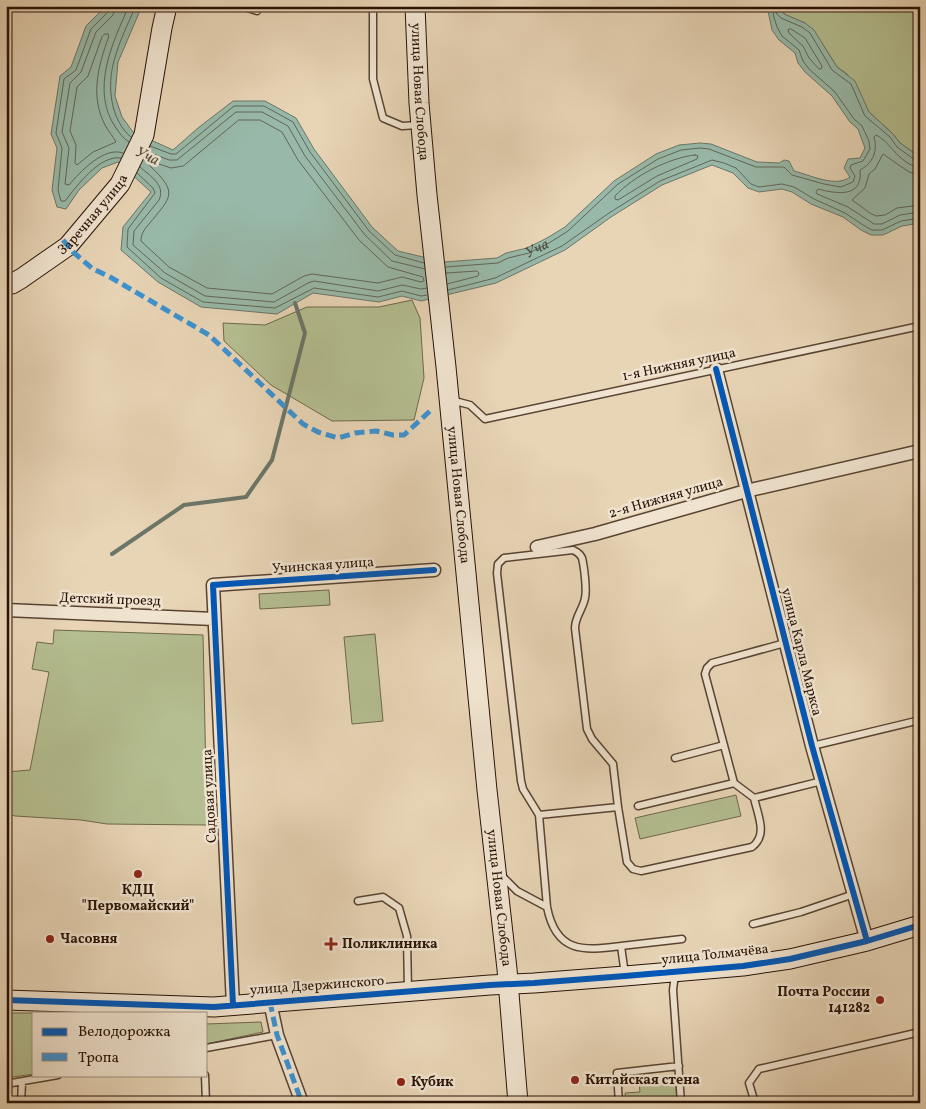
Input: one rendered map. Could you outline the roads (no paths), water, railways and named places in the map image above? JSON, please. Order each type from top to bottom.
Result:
[{"type":"main road","name":"Заречная улица","points":[[9,284],[68,246],[120,184],[144,135],[167,6]]},
{"type":"main road","name":"улица Новая Слобода","points":[[415,6],[421,125],[509,984],[518,1103]]},
{"type":"main road","name":"улица Толмачёва","points":[[509,984],[743,966],[790,959],[920,925]]},
{"type":"main road","name":"улица Дзержинского","points":[[6,1000],[190,1006],[233,1005],[509,984]]},
{"type":"street","name":"улица Карла Маркса","points":[[716,369],[812,746],[867,940]]},
{"type":"street","name":"2-я Нижняя улица","points":[[537,547],[595,534],[746,491],[920,452]]},
{"type":"street","name":"Учинская улица","points":[[213,586],[434,570]]},
{"type":"street","name":"Садовая улица","points":[[213,586],[233,1005]]},
{"type":"street","name":"Детский проезд","points":[[6,610],[214,619]]},
{"type":"street","points":[[270,1002],[277,1035],[302,1103]]},
{"type":"lane","points":[[242,6],[257,11],[258,6]]},
{"type":"lane","points":[[373,6],[373,78],[383,118],[402,126],[421,125]]},
{"type":"lane","name":"1-я Нижняя улица","points":[[449,400],[470,405],[485,419],[920,326]]},
{"type":"lane","points":[[682,939],[593,949],[576,948],[555,931],[550,921],[547,907],[539,815],[523,789],[521,781],[496,573],[498,564],[504,558],[573,550],[579,552],[582,557],[586,592],[576,619],[575,628],[587,729],[592,739],[613,764],[627,862],[632,869],[640,871],[752,848],[759,842],[762,833],[754,798],[734,783],[705,674],[707,668],[712,663],[785,643]]},
{"type":"lane","points":[[812,746],[920,720]]},
{"type":"lane","points":[[676,758],[724,745]]},
{"type":"lane","points":[[754,798],[822,781]]},
{"type":"lane","points":[[638,806],[734,783]]},
{"type":"lane","points":[[539,815],[618,807]]},
{"type":"lane","points":[[496,870],[517,891],[547,907]]},
{"type":"lane","points":[[753,924],[801,912],[854,894]]},
{"type":"lane","points":[[358,901],[383,897],[399,908],[407,936],[409,992]]},
{"type":"lane","points":[[621,946],[625,976]]},
{"type":"lane","points":[[676,971],[673,990],[681,1103]]},
{"type":"lane","points":[[755,1103],[749,1083],[759,1068],[920,1032]]},
{"type":"lane","points":[[208,1048],[277,1035]]},
{"type":"lane","points":[[619,1103],[617,1073],[678,1066]]},
{"type":"lane","points":[[6,1084],[53,1076]]},
{"type":"lane","points":[[205,1076],[206,1103]]},
{"type":"lane","points":[[20,1103],[22,1082]]},
{"type":"water","name":"Уча","points":[[106,6],[142,6],[118,62],[115,96],[122,117],[133,132],[173,150],[233,101],[265,101],[296,118],[314,149],[372,227],[398,251],[444,262],[497,258],[506,253],[527,248],[565,227],[614,181],[656,154],[679,145],[711,144],[757,162],[779,163],[784,160],[789,161],[794,171],[823,180],[838,181],[850,177],[844,168],[848,159],[860,158],[865,148],[858,129],[850,122],[832,96],[805,72],[798,63],[795,53],[779,40],[772,30],[767,6],[780,6],[784,14],[805,23],[814,30],[837,67],[855,81],[869,112],[900,143],[920,157],[920,223],[902,226],[883,235],[871,235],[843,217],[811,204],[792,192],[782,189],[759,192],[748,188],[733,173],[712,165],[662,185],[611,217],[565,250],[496,283],[421,301],[402,296],[379,302],[313,293],[277,314],[201,307],[158,282],[121,250],[123,227],[151,192],[118,162],[102,168],[79,190],[66,209],[57,207],[52,190],[57,148],[51,134],[60,76],[71,67],[86,26]]},
{"type":"waterway","points":[[112,554],[184,505],[246,497],[272,460],[305,333],[295,303]]},
{"type":"place","name":"КДЦ \"Первомайский\"","points":[[138,874]]},
{"type":"place","name":"Часовня","points":[[50,939]]},
{"type":"place","name":"Поликлиника","points":[[331,944]]},
{"type":"place","name":"Почта России 141282","points":[[880,1000]]},
{"type":"place","name":"Китайская стена","points":[[575,1080]]},
{"type":"place","name":"Кубик","points":[[401,1082]]}]
